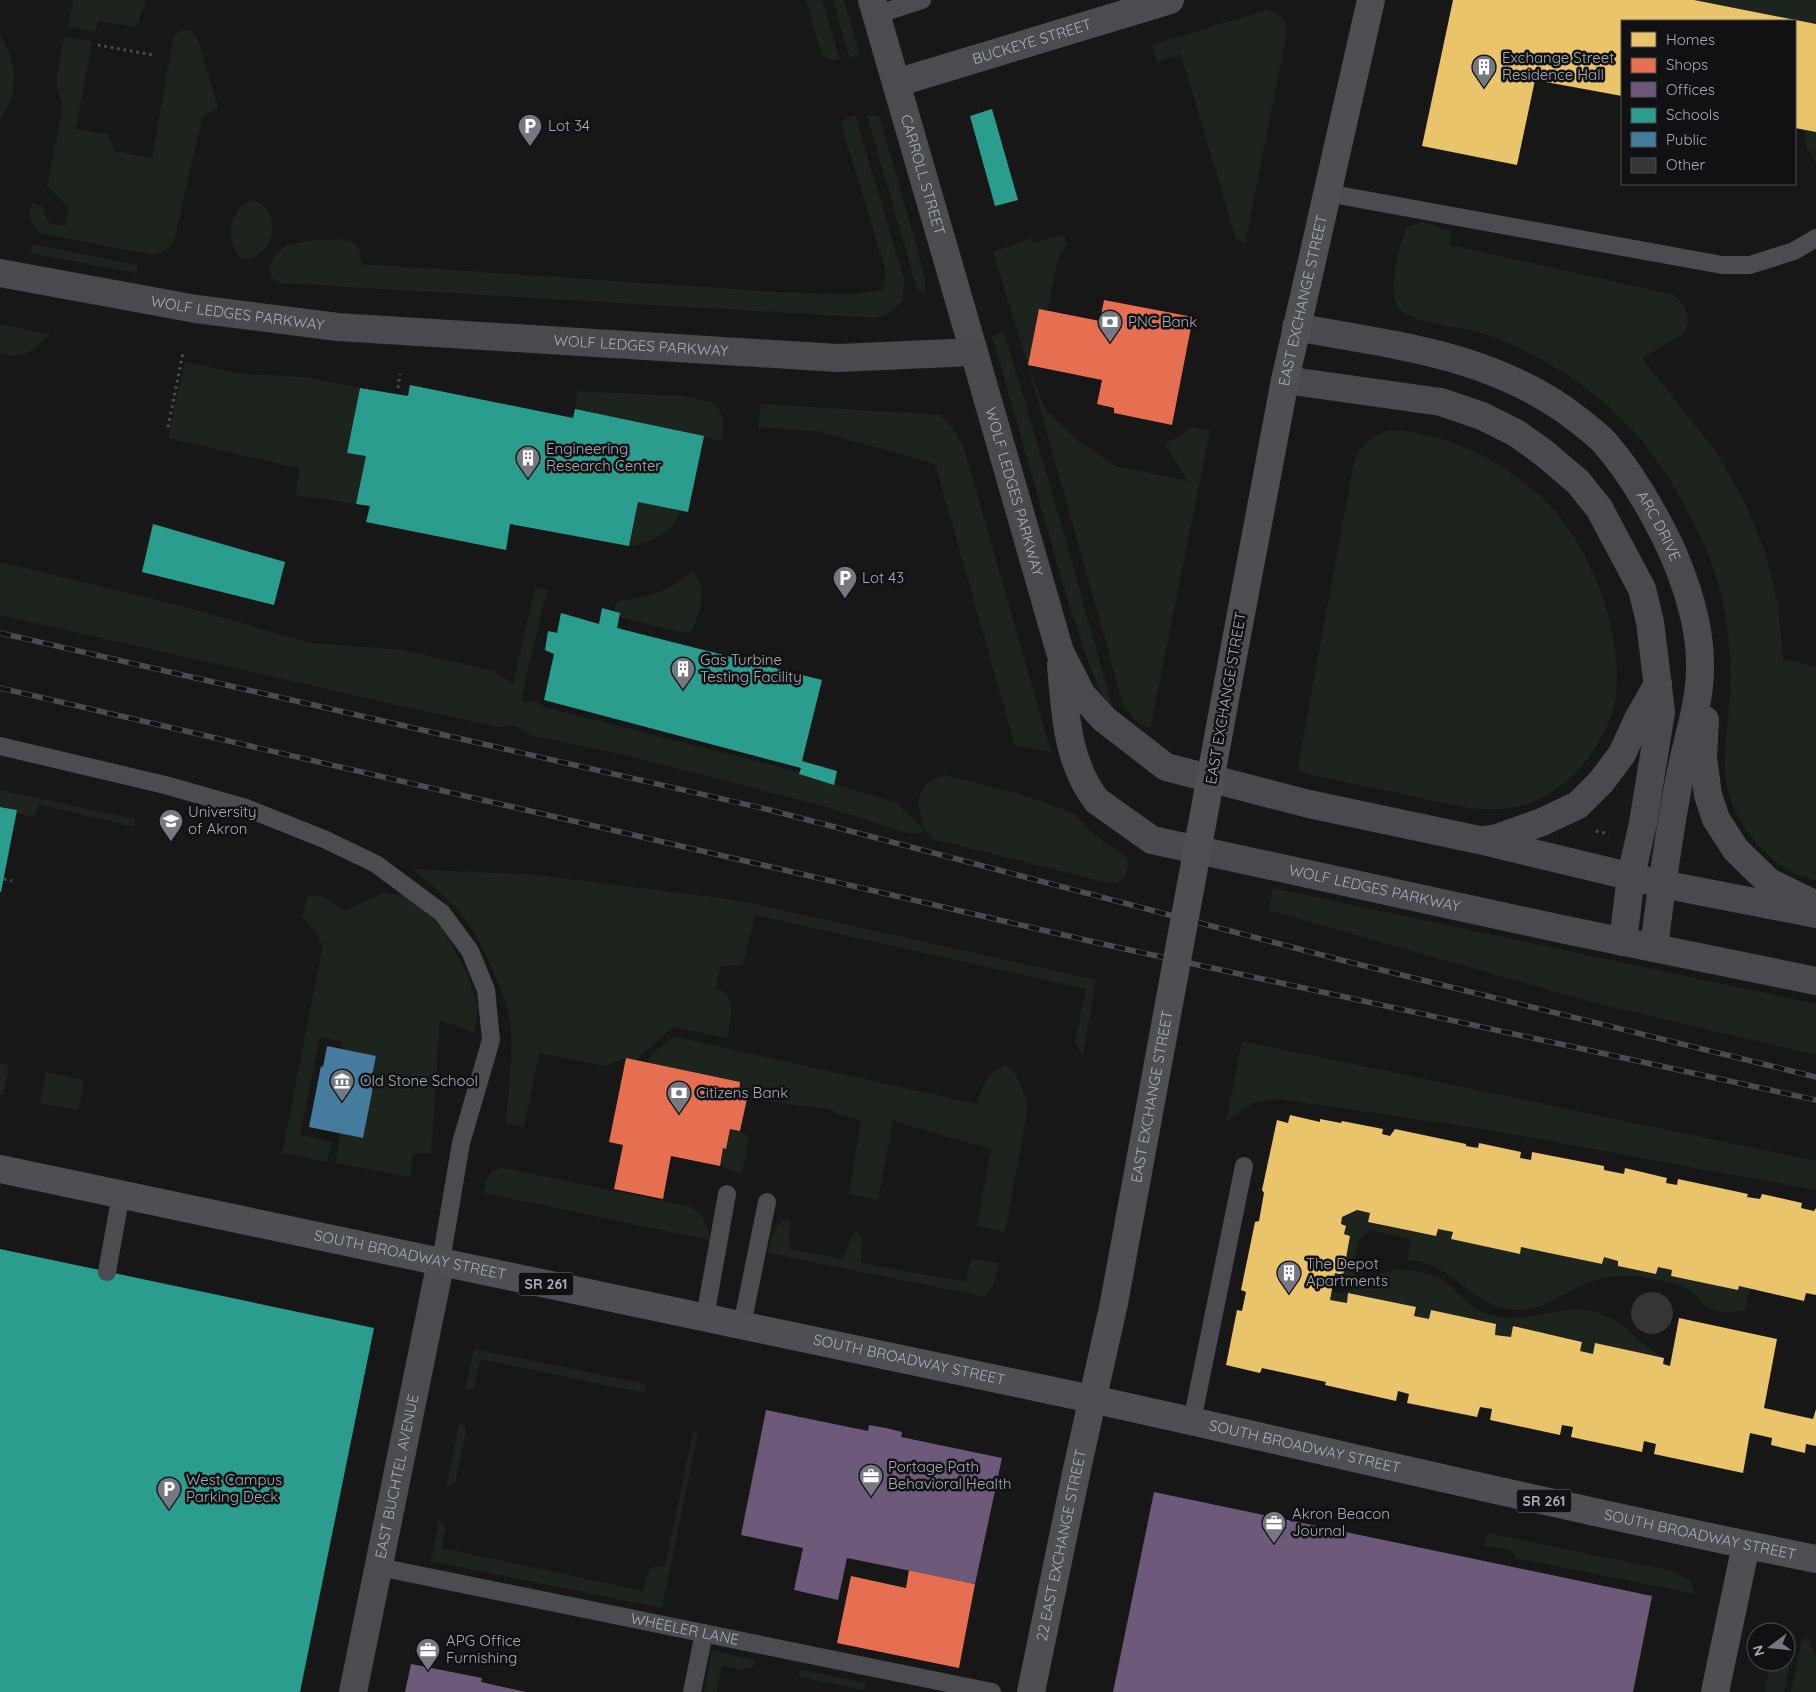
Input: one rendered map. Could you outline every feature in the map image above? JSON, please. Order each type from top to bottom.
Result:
[{"type":"main road","name":"EAST EXCHANGE STREET","points":[[1093,1399],[1114,1303],[1285,380],[1371,0]]},
{"type":"main road","name":"WOLF LEDGES PARKWAY","points":[[0,273],[196,309],[338,327],[838,358],[974,352],[1060,652],[1082,695],[1104,719],[1166,767],[1309,804],[1479,840],[1662,884],[1816,914]]},
{"type":"main road","name":"ARC DRIVE","points":[[1296,327],[1451,357],[1486,368],[1552,402],[1604,442],[1631,478],[1671,546],[1696,624],[1700,663],[1699,689],[1670,825],[1654,948]]},
{"type":"main road","points":[[1285,380],[1441,402],[1482,416],[1516,433],[1544,453],[1578,482],[1599,508],[1642,589],[1650,622],[1661,712],[1643,823],[1631,876],[1623,942]]},
{"type":"main road","name":"WOLF LEDGES PARKWAY","points":[[1060,652],[1066,723],[1077,766],[1097,801],[1152,840],[1623,942],[1816,981]]},
{"type":"main road","points":[[1700,663],[1706,721],[1703,757],[1708,795],[1716,819],[1736,850],[1769,882],[1816,905]]},
{"type":"main road","points":[[1479,840],[1497,838],[1542,822],[1578,805],[1601,782],[1622,754],[1637,721],[1658,684]]},
{"type":"main road","name":"SOUTH BROADWAY STREET","points":[[0,1169],[1093,1399],[1816,1559]]},
{"type":"main road","name":"22 EAST EXCHANGE STREET","points":[[1031,1692],[1093,1399]]},
{"type":"main road","points":[[1715,1692],[1746,1545]]},
{"type":"street","name":"BUCKEYE STREET","points":[[896,83],[1170,0]]},
{"type":"street","name":"CARROLL STREET","points":[[874,7],[974,352]]},
{"type":"street","name":"EAST BUCHTEL AVENUE","points":[[352,1692],[441,1261]]},
{"type":"lane","points":[[874,7],[922,0]]},
{"type":"lane","points":[[1327,193],[1722,265],[1750,265],[1794,251],[1816,238]]},
{"type":"lane","points":[[0,746],[165,785],[246,808],[324,839],[376,864],[442,914],[470,951],[486,990],[491,1040],[461,1143],[441,1261]]},
{"type":"lane","points":[[1192,1421],[1244,1166]]},
{"type":"lane","points":[[107,1272],[121,1194]]},
{"type":"lane","points":[[705,1317],[728,1194]]},
{"type":"lane","points":[[742,1325],[767,1202]]},
{"type":"lane","name":"WHEELER LANE","points":[[379,1567],[992,1692]]},
{"type":"lane","points":[[692,1692],[704,1633]]},
{"type":"path","points":[[98,45],[153,54]]},
{"type":"path","points":[[168,426],[183,353]]},
{"type":"path","points":[[398,388],[400,374]]},
{"type":"path","points":[[4,879],[12,880]]},
{"type":"shaded area","points":[[73,0],[146,0],[137,27],[98,21],[95,32],[68,26]]},
{"type":"shaded area","points":[[806,0],[822,0],[840,60],[830,60],[822,56]]},
{"type":"shaded area","points":[[833,0],[844,0],[859,52],[850,59]]},
{"type":"shaded area","points":[[1694,0],[1816,0],[1816,24]]},
{"type":"shaded area","points":[[1266,10],[1275,12],[1281,17],[1287,32],[1245,243],[1236,239],[1181,54],[1157,62],[1152,45]]},
{"type":"shaded area","points":[[183,30],[191,31],[197,38],[218,107],[202,118],[174,241],[165,251],[152,255],[39,233],[31,219],[32,203],[43,207],[48,223],[66,226],[68,207],[47,186],[63,106],[57,85],[57,75],[64,37],[92,42],[76,129],[108,134],[114,151],[152,158],[172,45],[175,34]]},
{"type":"shaded area","points":[[0,35],[13,67],[14,88],[0,119]]},
{"type":"shaded area","points":[[855,115],[904,279],[903,301],[886,315],[875,318],[280,283],[270,274],[270,268],[275,256],[286,246],[307,241],[336,239],[352,242],[357,245],[362,264],[793,293],[851,294],[883,290],[886,272],[841,124],[845,119]]},
{"type":"shaded area","points":[[867,115],[879,116],[918,251],[925,280],[925,292],[917,289]]},
{"type":"shaded area","points":[[1805,130],[1816,132],[1816,163],[1806,145]]},
{"type":"shaded area","points":[[253,200],[263,206],[269,214],[272,234],[269,243],[263,251],[254,257],[243,259],[233,244],[232,226],[238,210]]},
{"type":"shaded area","points":[[1422,222],[1451,231],[1450,245],[1674,295],[1685,307],[1688,321],[1685,332],[1642,358],[1717,453],[1745,502],[1766,554],[1778,605],[1783,659],[1816,667],[1816,880],[1784,867],[1770,857],[1746,830],[1730,799],[1725,772],[1730,678],[1729,642],[1725,614],[1716,576],[1702,539],[1674,487],[1638,436],[1617,414],[1568,376],[1542,360],[1485,334],[1414,318],[1398,307],[1393,291],[1395,268],[1401,245],[1407,227]]},
{"type":"shaded area","points":[[1064,234],[1067,246],[1059,256],[1047,311],[1039,309],[1028,365],[993,252],[1032,238],[1033,243]]},
{"type":"shaded area","points":[[32,244],[138,265],[136,273],[31,253]]},
{"type":"shaded area","points":[[0,324],[50,335],[28,353],[9,355],[0,353]]},
{"type":"shaded area","points":[[1004,332],[1114,712],[1101,694],[1069,605],[992,336]]},
{"type":"shaded area","points":[[185,362],[242,374],[306,377],[360,388],[347,453],[366,456],[356,504],[296,495],[299,468],[168,438]]},
{"type":"shaded area","points":[[1028,365],[1046,411],[1079,441],[1115,466],[1188,481],[1165,445],[1192,427],[1210,430],[1150,729],[1135,720],[1124,707]]},
{"type":"shaded area","points":[[578,391],[684,396],[711,402],[719,409],[724,425],[721,441],[575,409]]},
{"type":"shaded area","points":[[761,404],[940,415],[951,426],[964,448],[1051,752],[1015,745],[935,464],[821,432],[758,427]]},
{"type":"shaded area","points":[[1387,430],[1410,432],[1454,443],[1496,463],[1515,475],[1549,505],[1564,523],[1591,567],[1609,618],[1614,644],[1617,669],[1615,702],[1601,739],[1590,756],[1561,786],[1542,798],[1510,808],[1468,808],[1297,771],[1354,462],[1367,443]]},
{"type":"shaded area","points":[[638,502],[681,511],[667,531],[646,542],[629,546]]},
{"type":"shaded area","points":[[0,562],[181,606],[310,643],[402,650],[494,671],[513,684],[535,587],[547,590],[522,695],[524,701],[535,702],[547,708],[780,767],[897,803],[924,829],[918,805],[921,790],[930,781],[945,775],[1029,797],[1073,813],[1092,833],[1126,857],[1128,864],[1125,877],[1117,883],[1108,883],[933,839],[925,830],[920,834],[907,833],[827,807],[625,755],[533,736],[514,725],[500,727],[428,712],[0,615]]},
{"type":"shaded area","points":[[693,571],[701,585],[702,599],[694,628],[690,632],[679,632],[619,617],[620,613],[614,611],[617,601],[638,598],[657,592],[676,584]]},
{"type":"shaded area","points":[[0,790],[135,819],[134,827],[38,804],[35,817],[17,813],[17,810],[0,807]]},
{"type":"shaded area","points":[[412,869],[537,875],[736,900],[1096,980],[1083,1056],[1075,1042],[1086,989],[755,915],[743,965],[720,966],[716,989],[728,997],[732,1009],[727,1038],[673,1027],[636,1060],[626,1058],[605,1066],[539,1053],[524,1127],[506,1123],[511,1065],[511,1031],[508,1010],[503,996],[487,958],[471,928],[441,893]]},
{"type":"shaded area","points":[[1273,888],[1816,1004],[1816,1055],[1599,1004],[1269,910]]},
{"type":"shaded area","points":[[382,893],[408,896],[441,926],[468,975],[478,1007],[475,1033],[440,1020],[431,1153],[413,1154],[410,1177],[336,1163],[340,1133],[375,1077],[372,1076],[376,1057],[343,1049],[341,1041],[320,1037],[300,1135],[331,1142],[327,1162],[282,1153],[323,946],[316,933],[302,917],[308,895],[324,897],[345,911]]},
{"type":"shaded area","points":[[675,1037],[977,1104],[986,1081],[994,1072],[1005,1065],[1014,1072],[1022,1087],[1028,1108],[1005,1232],[977,1226],[991,1149],[893,1121],[878,1200],[849,1194],[861,1120],[834,1113],[834,1110],[747,1098],[748,1094],[739,1092],[740,1082],[648,1063],[650,1055]]},
{"type":"shaded area","points":[[1242,1041],[1816,1161],[1816,1190],[1484,1129],[1279,1099],[1253,1103],[1226,1122]]},
{"type":"shaded area","points":[[0,1063],[9,1065],[4,1094],[0,1094]]},
{"type":"shaded area","points":[[46,1072],[84,1080],[78,1110],[40,1103]]},
{"type":"shaded area","points":[[730,1129],[740,1131],[749,1137],[742,1174],[720,1166],[723,1148],[726,1148]]},
{"type":"shaded area","points":[[503,1168],[692,1207],[705,1222],[710,1240],[484,1193],[491,1173]]},
{"type":"shaded area","points":[[1357,1210],[1370,1213],[1368,1223],[1436,1236],[1438,1229],[1453,1232],[1452,1239],[1519,1254],[1521,1247],[1602,1264],[1604,1257],[1618,1261],[1618,1266],[1656,1274],[1658,1267],[1672,1270],[1671,1276],[1738,1289],[1739,1286],[1750,1289],[1745,1310],[1722,1312],[1706,1306],[1690,1291],[1680,1286],[1647,1278],[1615,1276],[1575,1288],[1538,1307],[1518,1310],[1507,1309],[1493,1305],[1481,1298],[1435,1267],[1422,1262],[1407,1260],[1411,1239],[1370,1230],[1360,1239],[1354,1260],[1360,1272],[1343,1283],[1334,1281],[1335,1273],[1343,1274],[1350,1236],[1344,1234],[1346,1226],[1341,1224],[1342,1217]]},
{"type":"shaded area","points":[[787,1218],[791,1222],[789,1249],[843,1259],[852,1235],[857,1232],[863,1237],[861,1263],[966,1282],[971,1258],[999,1264],[994,1283],[986,1297],[768,1253],[776,1228]]},
{"type":"shaded area","points":[[1398,1269],[1419,1271],[1437,1278],[1449,1285],[1471,1306],[1488,1314],[1518,1318],[1558,1311],[1584,1310],[1604,1315],[1616,1321],[1647,1347],[1664,1358],[1595,1344],[1593,1354],[1580,1351],[1581,1341],[1513,1326],[1511,1337],[1495,1335],[1496,1324],[1431,1310],[1429,1319],[1414,1316],[1415,1307],[1349,1293],[1347,1303],[1330,1300],[1332,1291],[1343,1294],[1372,1276]]},
{"type":"shaded area","points":[[474,1349],[646,1384],[644,1393],[480,1359],[474,1388],[465,1390]]},
{"type":"shaded area","points":[[459,1423],[463,1425],[466,1432],[455,1483],[446,1487]]},
{"type":"shaded area","points":[[693,1432],[698,1433],[662,1608],[431,1561],[439,1520],[446,1527],[442,1548],[643,1591],[650,1569],[656,1566],[665,1567]]},
{"type":"shaded area","points":[[1488,1533],[1672,1571],[1690,1581],[1696,1594],[1516,1558],[1512,1551],[1485,1546]]},
{"type":"shaded area","points":[[1808,1638],[1816,1655],[1816,1692],[1791,1692],[1802,1640]]},
{"type":"shaded area","points":[[712,1650],[754,1660],[755,1664],[751,1668],[743,1670],[722,1666],[717,1692],[704,1692]]},
{"type":"shaded area","points":[[803,1670],[866,1683],[867,1686],[863,1690],[800,1677],[799,1672]]},
{"type":"shaded area","points":[[1768,1672],[1788,1672],[1784,1692],[1765,1692]]},
{"type":"building: Homes","name":"Exchange Street Residence Hall","points":[[1453,0],[1694,0],[1796,20],[1621,20],[1621,96],[1535,80],[1517,165],[1422,146]]},
{"type":"building: Homes","name":"Exchange Street Residence Hall","points":[[1796,20],[1816,24],[1816,132],[1796,128]]},
{"type":"building: Homes","name":"The Depot Apartments","points":[[1290,1115],[1320,1122],[1320,1119],[1341,1123],[1342,1121],[1383,1129],[1382,1134],[1390,1136],[1395,1129],[1478,1148],[1479,1143],[1521,1152],[1520,1158],[1531,1160],[1532,1152],[1604,1166],[1604,1170],[1624,1174],[1625,1168],[1667,1178],[1666,1183],[1677,1185],[1678,1179],[1748,1194],[1747,1197],[1760,1199],[1762,1194],[1802,1203],[1801,1208],[1814,1211],[1816,1208],[1816,1295],[1806,1293],[1804,1301],[1739,1286],[1738,1290],[1671,1276],[1672,1270],[1658,1267],[1656,1274],[1618,1266],[1618,1261],[1604,1257],[1602,1264],[1521,1247],[1520,1254],[1451,1239],[1453,1232],[1438,1229],[1436,1236],[1368,1222],[1370,1213],[1357,1210],[1342,1217],[1341,1224],[1346,1226],[1344,1234],[1350,1236],[1343,1275],[1335,1273],[1330,1300],[1347,1303],[1348,1293],[1416,1307],[1414,1316],[1429,1319],[1431,1310],[1496,1324],[1495,1335],[1511,1337],[1513,1326],[1582,1342],[1580,1351],[1593,1354],[1595,1343],[1664,1358],[1663,1364],[1670,1366],[1679,1318],[1777,1339],[1764,1408],[1813,1419],[1816,1409],[1816,1446],[1806,1444],[1805,1453],[1771,1445],[1772,1438],[1750,1433],[1743,1473],[1654,1454],[1656,1444],[1644,1441],[1642,1452],[1571,1437],[1573,1427],[1562,1425],[1560,1435],[1490,1420],[1492,1409],[1480,1407],[1477,1417],[1407,1403],[1409,1394],[1398,1391],[1396,1401],[1325,1385],[1326,1382],[1262,1368],[1260,1373],[1226,1365],[1237,1310],[1242,1311],[1246,1292],[1241,1290],[1255,1222],[1259,1221],[1264,1193],[1262,1190],[1277,1120],[1288,1123]]},
{"type":"building: Shops","name":"PNC Bank","points":[[1104,300],[1193,317],[1172,425],[1114,413],[1114,408],[1097,404],[1102,380],[1028,365],[1039,309],[1100,321]]},
{"type":"building: Shops","name":"Citizens Bank","points":[[626,1058],[740,1082],[739,1092],[748,1094],[740,1131],[730,1129],[726,1149],[723,1148],[720,1166],[671,1156],[663,1199],[614,1189],[623,1145],[609,1142]]},
{"type":"building: Shops","points":[[909,1570],[975,1584],[959,1668],[837,1643],[851,1576],[906,1588]]},
{"type":"building: Offices","name":"Portage Path Behavioral Health","points":[[766,1410],[868,1431],[869,1425],[886,1428],[902,1432],[901,1437],[1002,1458],[975,1584],[847,1558],[838,1600],[794,1590],[803,1548],[741,1535]]},
{"type":"building: Offices","name":"Akron Beacon Journal","points":[[1154,1492],[1652,1596],[1633,1692],[1113,1692]]},
{"type":"building: Offices","name":"APG Office Furnishing","points":[[411,1664],[482,1678],[481,1682],[526,1692],[405,1692]]},
{"type":"building: Schools","points":[[992,109],[1018,200],[995,206],[970,116]]},
{"type":"building: Schools","name":"Engineering Research Center","points":[[410,385],[573,418],[575,409],[704,436],[688,512],[638,502],[629,546],[510,524],[506,550],[366,522],[370,506],[356,504],[366,456],[347,453],[360,388],[408,396]]},
{"type":"building: Schools","points":[[153,524],[285,562],[274,605],[142,572]]},
{"type":"building: Schools","name":"Gas Turbine Testing Facility","points":[[602,608],[620,613],[617,628],[822,680],[802,761],[837,771],[834,785],[799,774],[801,768],[544,700],[554,654],[545,650],[548,631],[557,633],[561,613],[599,624]]},
{"type":"building: Schools","points":[[0,807],[17,810],[1,892],[0,892]]},
{"type":"building: Schools","name":"West Campus Parking Deck","points":[[0,1249],[374,1328],[300,1692],[0,1692]]},
{"type":"building: Public","name":"Old Stone School","points":[[327,1046],[376,1056],[372,1076],[375,1077],[363,1138],[309,1127],[321,1066],[323,1067]]},
{"type":"building: Other","points":[[1652,1292],[1667,1298],[1673,1313],[1667,1328],[1652,1334],[1637,1328],[1631,1313],[1637,1298]]},
{"type":"railway","points":[[0,633],[766,809],[1345,961],[1816,1077]]},
{"type":"railway","points":[[0,688],[1107,945],[1816,1100]]},
{"type":"place","name":"Exchange Street Residence Hall","points":[[1484,88]]},
{"type":"place","name":"Lot 34","points":[[530,147]]},
{"type":"place","name":"PNC Bank","points":[[1110,343]]},
{"type":"place","name":"Engineering Research Center","points":[[528,479]]},
{"type":"place","name":"Lot 43","points":[[845,599]]},
{"type":"place","name":"Gas Turbine Testing Facility","points":[[683,690]]},
{"type":"place","name":"University of Akron","points":[[171,842]]},
{"type":"place","name":"Old Stone School","points":[[342,1102]]},
{"type":"place","name":"Citizens Bank","points":[[679,1114]]},
{"type":"place","name":"The Depot Apartments","points":[[1289,1294]]},
{"type":"place","name":"Portage Path Behavioral Health","points":[[871,1497]]},
{"type":"place","name":"West Campus Parking Deck","points":[[169,1510]]},
{"type":"place","name":"Akron Beacon Journal","points":[[1274,1544]]},
{"type":"place","name":"APG Office Furnishing","points":[[428,1671]]}]
